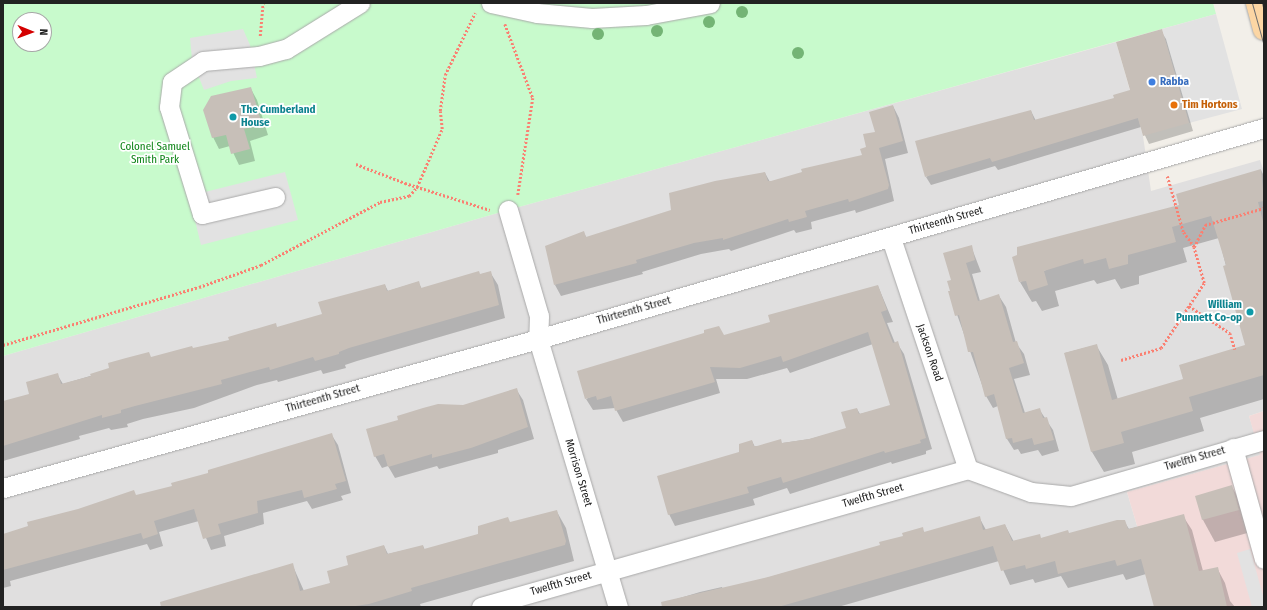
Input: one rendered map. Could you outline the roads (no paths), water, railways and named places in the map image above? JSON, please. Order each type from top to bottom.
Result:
[{"type":"main road","points":[[1257,3],[1264,29]]},
{"type":"street","points":[[275,197],[202,214],[169,107],[172,82],[203,61],[259,56],[286,49],[360,3]]},
{"type":"street","points":[[492,7],[592,18],[646,15],[710,3]]},
{"type":"street","name":"Thirteenth Street","points":[[3,488],[538,339],[891,238],[1264,128]]},
{"type":"street","name":"Morrison Street","points":[[508,210],[539,316],[538,339],[618,607]]},
{"type":"street","name":"Jackson Road","points":[[891,238],[968,469]]},
{"type":"street","name":"Twelfth Street","points":[[481,607],[968,469],[1031,492],[1071,496],[1264,440]]},
{"type":"street","points":[[1233,448],[1264,559]]},
{"type":"tram line","points":[[1252,3],[1264,46]]},
{"type":"tram line","points":[[1262,3],[1264,11]]},
{"type":"place","name":"Rabba","points":[[1152,82]]},
{"type":"place","name":"Tim Hortons","points":[[1174,105]]},
{"type":"place","name":"The Cumberland House","points":[[233,117]]},
{"type":"place","name":"William Punnett Co-op","points":[[1250,312]]},
{"type":"park label","name":"Colonel Samuel Smith Park","points":[[155,154]]}]
